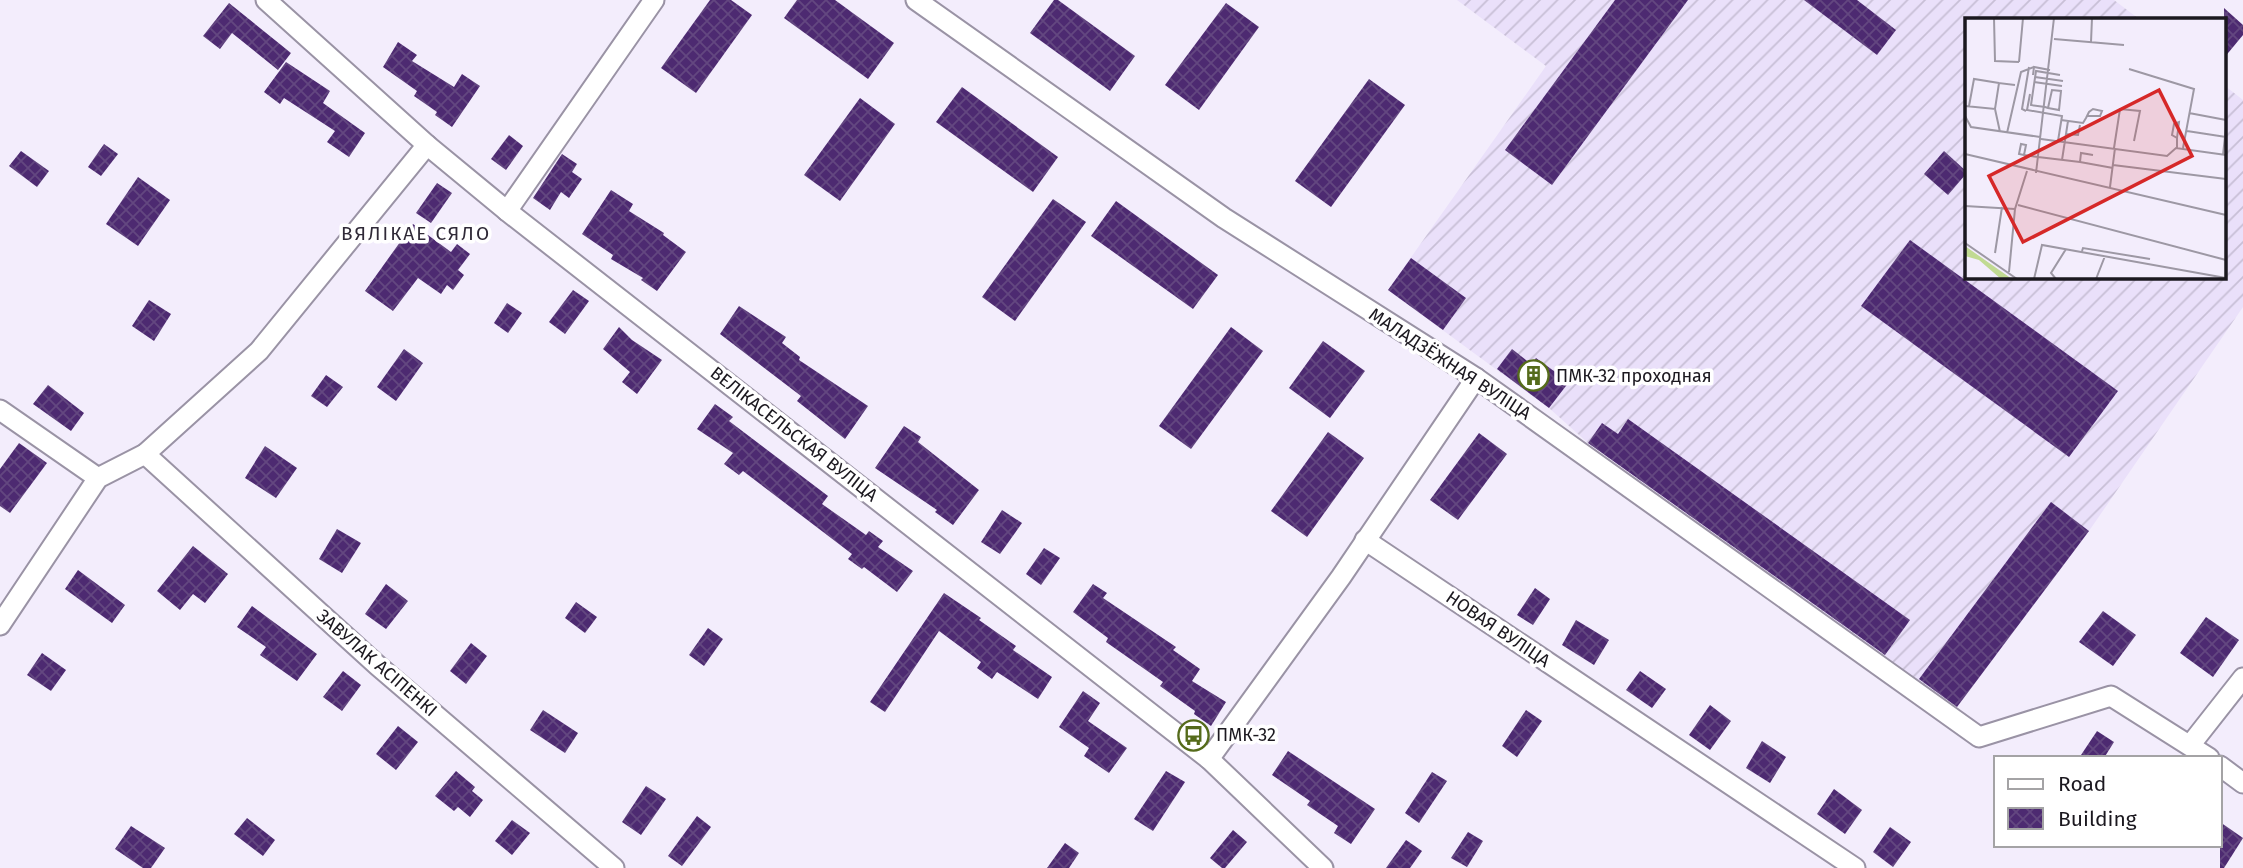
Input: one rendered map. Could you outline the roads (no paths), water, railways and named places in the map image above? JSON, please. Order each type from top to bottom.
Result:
[{"type":"street","name":"ВЕЛІКАСЕЛЬСКАЯ ВУЛІЦА","points":[[266,0],[427,145],[507,211],[1209,759],[1323,868]]},
{"type":"street","points":[[507,211],[654,0]]},
{"type":"street","name":"МАЛАДЗЁЖНАЯ ВУЛІЦА","points":[[916,0],[1224,218],[1476,378],[1979,737],[2111,696],[2191,744]]},
{"type":"street","points":[[0,625],[98,478],[145,454],[259,351],[427,145]]},
{"type":"street","points":[[1209,759],[1341,578],[1476,378]]},
{"type":"street","points":[[0,410],[98,478]]},
{"type":"street","name":"ЗАВУЛАК АСІПЕНКІ","points":[[145,454],[377,665],[614,868]]},
{"type":"street","name":"НОВАЯ ВУЛІЦА","points":[[1365,540],[1855,868]]},
{"type":"street","points":[[2206,756],[2191,744],[2243,678]]},
{"type":"street","points":[[2222,767],[2243,783]]},
{"type":"place","name":"ПМК-32 проходная","points":[[1533,376]]},
{"type":"place","name":"ПМК-32","points":[[1193,735]]},
{"type":"district","name":"ВЯЛІКАЕ СЯЛО","points":[[416,233]]}]
